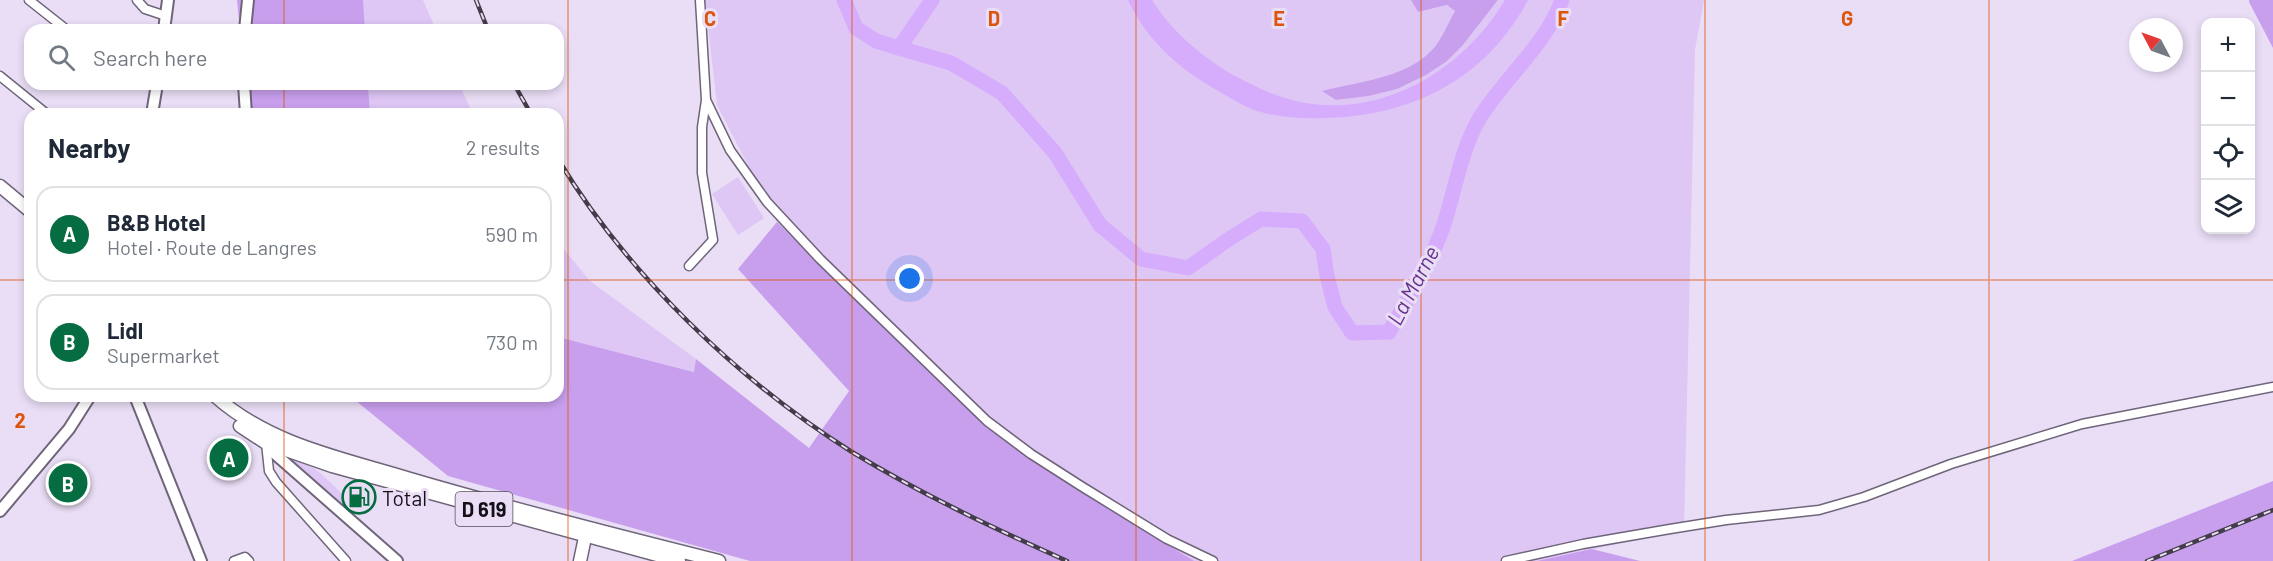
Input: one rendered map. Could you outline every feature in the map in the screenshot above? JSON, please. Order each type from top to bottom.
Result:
[{"type":"main road","points":[[0,186],[24,206]]},
{"type":"main road","name":"D 619","points":[[212,402],[227,416],[266,442],[314,461],[401,487],[718,561]]},
{"type":"main road","name":"D 619","points":[[223,402],[253,425],[294,444],[676,561]]},
{"type":"main road","points":[[580,561],[586,532]]},
{"type":"street","points":[[29,0],[59,24]]},
{"type":"street","points":[[137,0],[145,9],[166,16]]},
{"type":"street","points":[[165,24],[168,0]]},
{"type":"street","points":[[246,24],[248,0]]},
{"type":"street","points":[[689,266],[713,240],[702,173],[702,127],[706,100],[700,0]]},
{"type":"street","points":[[0,76],[40,108]]},
{"type":"street","points":[[153,108],[156,90]]},
{"type":"street","points":[[244,90],[246,108]]},
{"type":"street","points":[[706,100],[730,150],[767,202],[820,259],[987,421],[1031,454],[1081,486],[1167,539],[1213,561]]},
{"type":"street","points":[[1506,561],[1583,544],[1693,525],[1819,510],[1864,497],[1951,464],[2082,424],[2273,387]]},
{"type":"street","points":[[0,511],[69,429],[86,402]]},
{"type":"street","points":[[137,402],[201,561]]},
{"type":"street","points":[[266,442],[274,453],[397,561]]},
{"type":"street","points":[[266,442],[270,471],[276,482],[346,561]]},
{"type":"street","points":[[234,561],[245,556],[249,561]]},
{"type":"shaded area","points":[[237,0],[363,0],[365,24],[239,24]]},
{"type":"shaded area","points":[[363,0],[423,0],[433,24],[365,24]]},
{"type":"shaded area","points":[[705,0],[1411,0],[1418,12],[1448,5],[1455,11],[1435,47],[1420,60],[1380,78],[1323,91],[1336,100],[1369,96],[1397,89],[1463,45],[1498,0],[1704,0],[1695,50],[1684,530],[1537,561],[1193,561],[1078,490],[987,428],[777,222],[717,105]]},
{"type":"shaded area","points":[[1128,0],[1152,0],[1169,23],[1189,43],[1223,69],[1253,85],[1272,94],[1302,102],[1341,105],[1370,101],[1398,93],[1423,80],[1448,65],[1470,46],[1505,0],[1528,0],[1510,28],[1490,52],[1468,72],[1443,88],[1416,101],[1387,110],[1356,116],[1314,118],[1284,117],[1265,113],[1239,103],[1201,81],[1176,62],[1154,40]]},
{"type":"shaded area","points":[[1411,0],[1498,0],[1463,45],[1447,61],[1426,75],[1397,89],[1369,96],[1336,100],[1322,91],[1394,73],[1420,60],[1435,47],[1455,11],[1447,5],[1418,12]]},
{"type":"shaded area","points":[[2249,0],[2273,0],[2273,48],[2249,2]]},
{"type":"shaded area","points":[[247,90],[368,90],[370,108],[249,108]]},
{"type":"shaded area","points":[[368,90],[462,90],[470,108],[370,108]]},
{"type":"shaded area","points":[[738,177],[764,218],[738,235],[712,194]]},
{"type":"shaded area","points":[[777,222],[987,428],[1078,490],[1194,561],[750,561],[448,476],[357,402],[564,402],[564,339],[694,372],[696,359],[809,448],[849,391],[738,269]]},
{"type":"shaded area","points":[[564,249],[590,281],[696,359],[695,372],[564,339]]},
{"type":"shaded area","points":[[282,453],[303,462],[318,472],[347,500],[342,506],[303,477]]},
{"type":"shaded area","points":[[2273,481],[2273,561],[2072,561]]},
{"type":"shaded area","points":[[1592,549],[1640,561],[1537,561]]},
{"type":"waterway","name":"La Marne","points":[[844,0],[856,28],[876,41],[899,48]]},
{"type":"waterway","name":"La Marne","points":[[932,0],[899,48],[951,63],[1002,93],[1055,153],[1100,225],[1141,259],[1188,268],[1261,219],[1302,221],[1323,249],[1335,307],[1352,333],[1389,332],[1438,241],[1462,158],[1472,132],[1489,104],[1546,32],[1562,0]]},
{"type":"railway","points":[[476,0],[486,24]]},
{"type":"railway","points":[[517,90],[528,108]]},
{"type":"railway","points":[[564,168],[617,243],[652,284],[688,322],[768,392],[852,452],[904,482],[1067,561]]},
{"type":"railway","points":[[2147,561],[2273,510]]},
{"type":"place","name":"B&B Hotel","points":[[229,458]]},
{"type":"place","name":"Lidl","points":[[68,483]]},
{"type":"place","name":"Total","points":[[359,497]]}]
